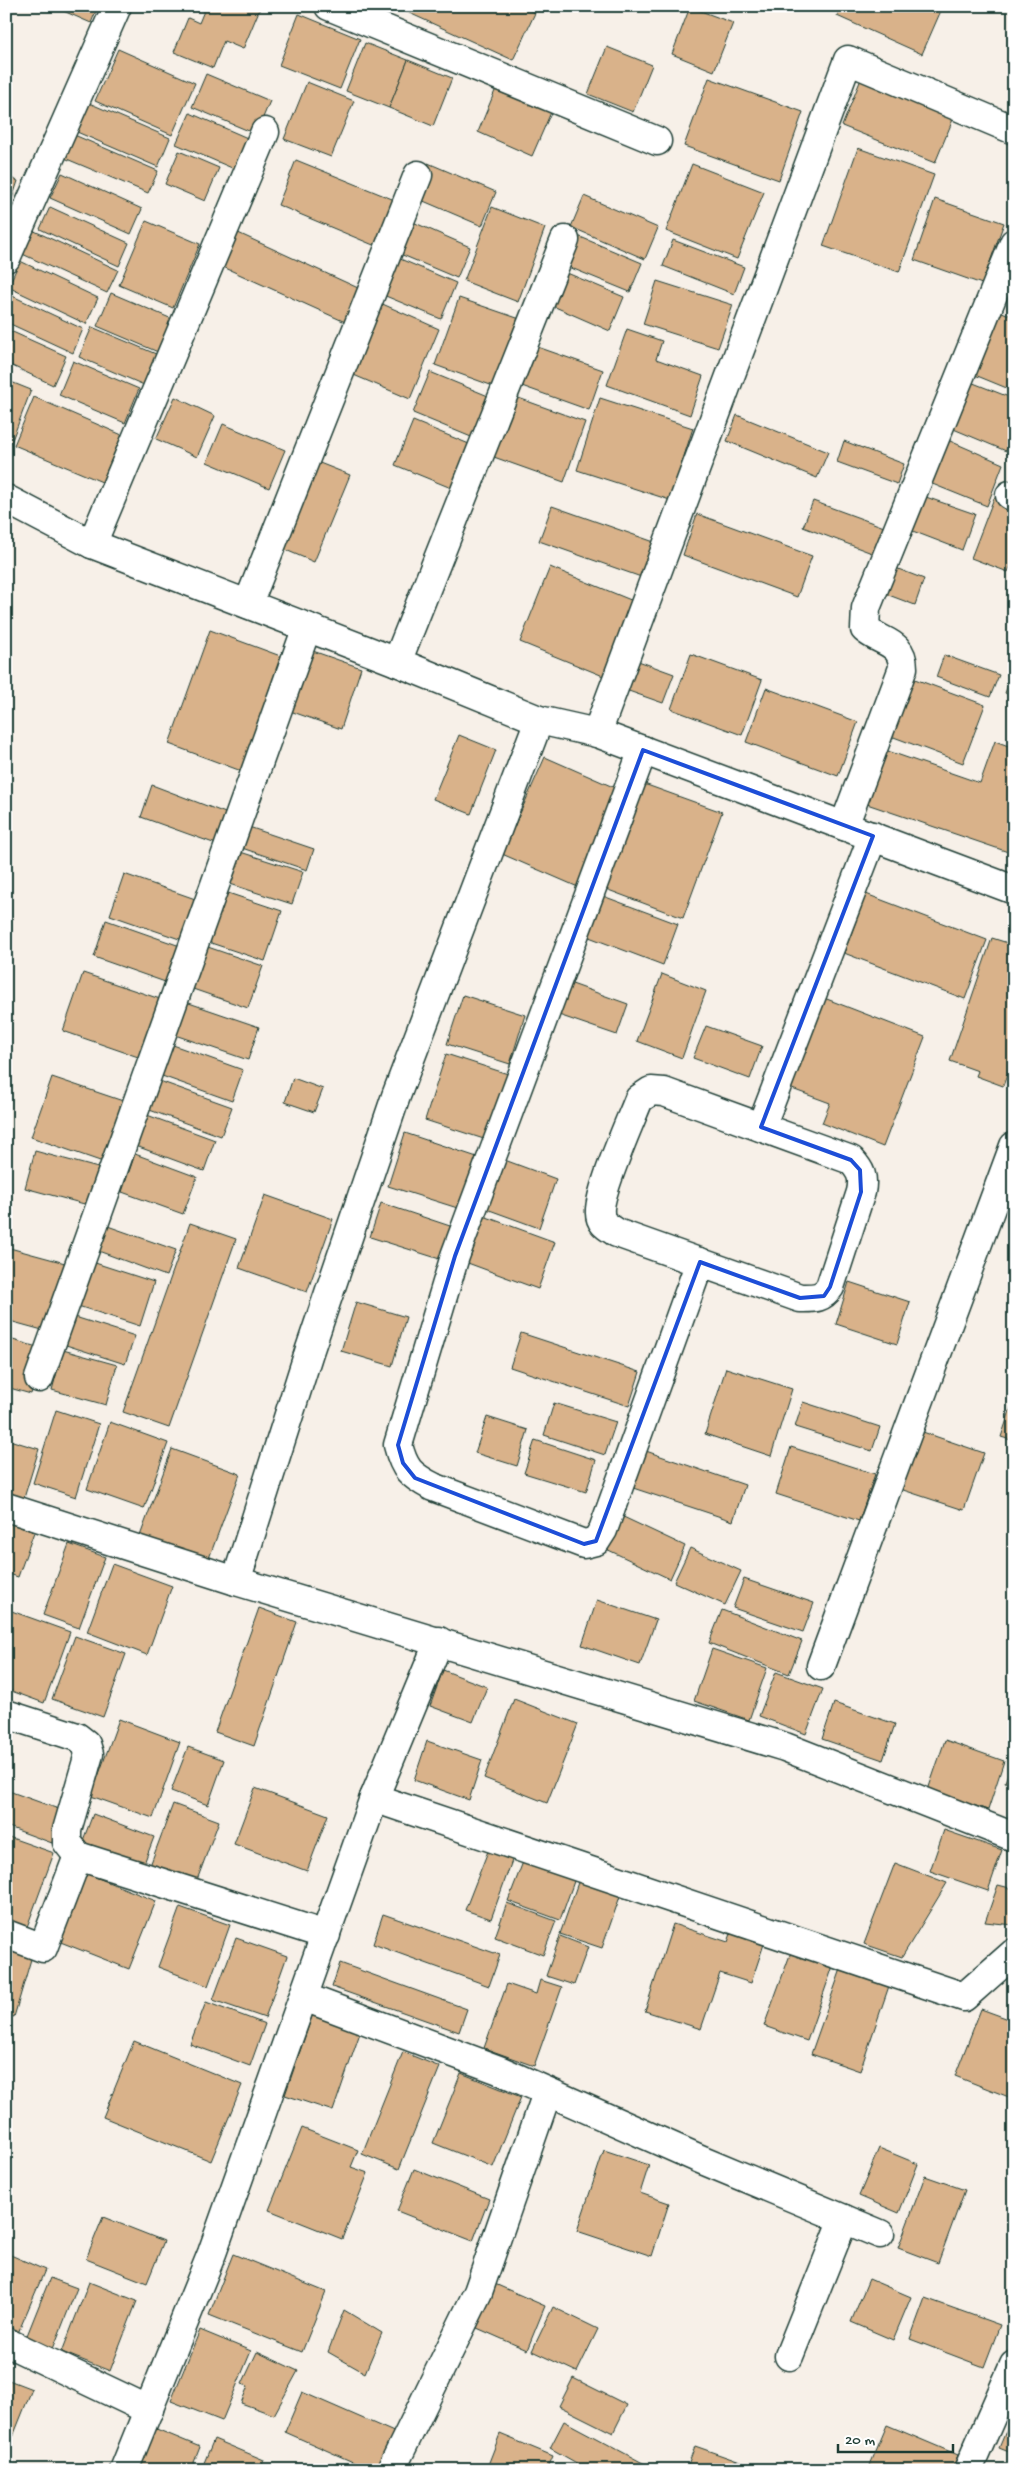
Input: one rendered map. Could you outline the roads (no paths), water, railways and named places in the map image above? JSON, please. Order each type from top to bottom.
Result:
[{"type":"street","points":[[6,258],[117,6]]},
{"type":"street","points":[[329,6],[657,141]]},
{"type":"street","points":[[597,733],[848,60],[1014,130]]},
{"type":"street","points":[[92,544],[265,132]]},
{"type":"street","points":[[248,604],[418,174]]},
{"type":"street","points":[[397,662],[565,240]]},
{"type":"street","points":[[844,826],[903,668],[903,658],[898,648],[872,635],[865,629],[866,608],[1014,243]]},
{"type":"street","points":[[6,499],[92,544],[397,662],[539,720],[597,733],[1014,890]]},
{"type":"street","points":[[39,1378],[307,627]]},
{"type":"street","points":[[236,1581],[313,1342],[396,1096],[539,720]]},
{"type":"street","points":[[643,750],[456,1256],[398,1445],[403,1464],[415,1478],[433,1487],[584,1544],[596,1541],[613,1504],[700,1262]]},
{"type":"street","points":[[760,1127],[873,836]]},
{"type":"street","points":[[651,1091],[664,1092],[760,1127],[851,1160],[860,1170],[863,1180],[861,1192],[830,1287],[824,1296],[800,1298],[617,1232],[603,1224],[600,1213],[603,1194],[639,1100],[645,1093],[651,1091]]},
{"type":"street","points":[[821,1666],[1014,1146]]},
{"type":"street","points":[[6,1506],[236,1581],[785,1746],[1014,1837]]},
{"type":"street","points":[[124,2470],[212,2253],[374,1798],[439,1642]]},
{"type":"street","points":[[6,1714],[77,1737],[86,1744],[89,1754],[67,1830],[67,1842],[78,1856],[326,1935]]},
{"type":"street","points":[[374,1798],[964,1997],[1014,1953]]},
{"type":"street","points":[[6,1934],[43,1948],[78,1856]]},
{"type":"street","points":[[304,1997],[499,2070],[547,2093],[880,2234]]},
{"type":"street","points":[[391,2470],[478,2292],[547,2093]]},
{"type":"street","points":[[790,2356],[844,2219]]},
{"type":"street","points":[[6,2342],[149,2410]]},
{"type":"street","points":[[968,2470],[1014,2366]]}]
